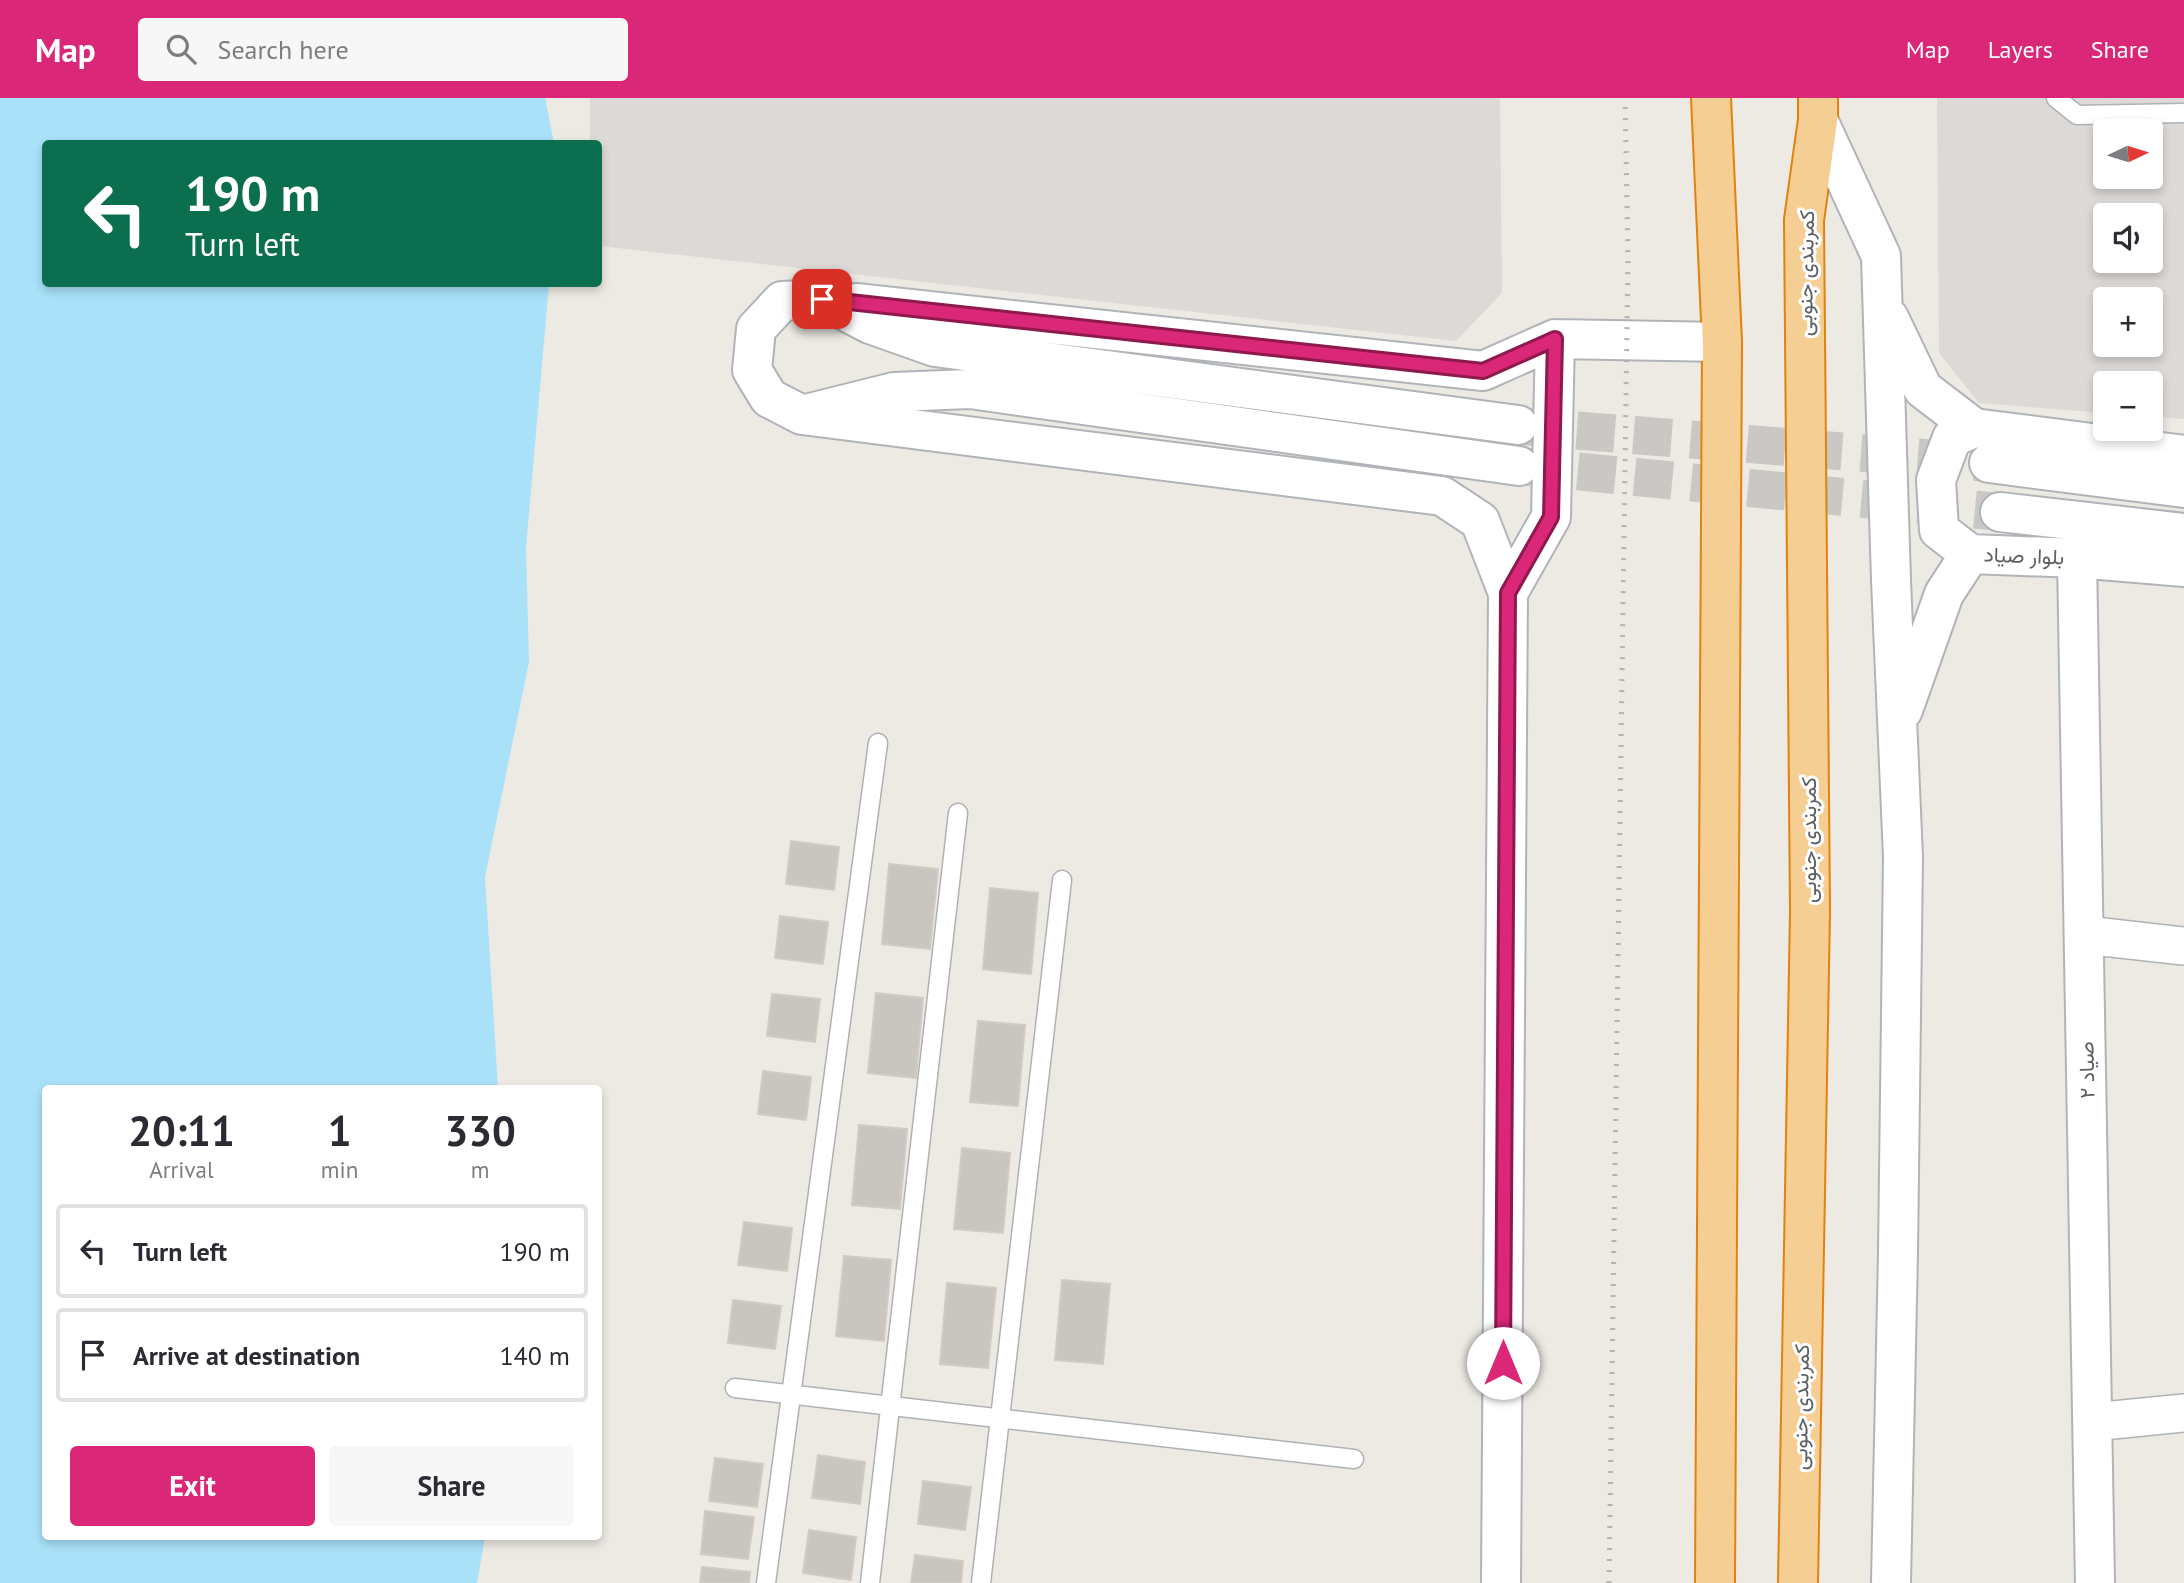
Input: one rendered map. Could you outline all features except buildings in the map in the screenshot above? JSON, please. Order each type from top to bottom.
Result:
[{"type":"highway","points":[[1711,98],[1722,342],[1714,1583]]},
{"type":"highway","name":"کمربندی جنوبی","points":[[1798,1583],[1810,912],[1804,220],[1818,109]]},
{"type":"main road","points":[[1818,109],[1881,256],[1903,857],[1891,1583]]},
{"type":"main road","points":[[1502,1583],[1508,593],[1480,521],[1442,496],[802,415],[769,398],[752,370],[756,328],[782,301],[822,299],[1483,371],[1555,339],[1722,342]]},
{"type":"main road","points":[[822,299],[870,324],[935,347],[1518,425]]},
{"type":"main road","points":[[1882,303],[1923,390],[1974,428],[2184,455]]},
{"type":"main road","points":[[1508,593],[1551,517],[1555,339]]},
{"type":"main road","points":[[802,415],[894,392],[970,389],[1519,466]]},
{"type":"main road","points":[[1970,554],[1939,530],[1936,480],[1952,438],[1974,428]]},
{"type":"main road","points":[[1989,463],[2184,488]]},
{"type":"main road","points":[[2000,512],[2184,533]]},
{"type":"main road","name":"بلوار صیاد","points":[[1897,728],[1944,594],[1970,554],[2077,558],[2184,567]]},
{"type":"main road","name":"صیاد ۲","points":[[2077,558],[2095,1583]]},
{"type":"street","points":[[2085,935],[2184,946]]},
{"type":"street","points":[[2093,1422],[2184,1413]]},
{"type":"lane","points":[[2056,98],[2077,115],[2184,113]]},
{"type":"lane","points":[[766,1583],[878,743]]},
{"type":"lane","points":[[870,1583],[958,813]]},
{"type":"lane","points":[[981,1583],[1062,880]]},
{"type":"lane","points":[[734,1388],[1354,1459]]},
{"type":"shaded area","points":[[590,98],[1500,98],[1502,293],[1456,341],[602,246],[602,140],[590,140]]},
{"type":"shaded area","points":[[1937,98],[2184,98],[2184,419],[2163,418],[2163,371],[2093,371],[2093,412],[1979,403],[1939,353]]},
{"type":"water","points":[[0,98],[545,98],[553,140],[42,140],[42,287],[549,287],[526,548],[529,662],[485,877],[498,1085],[42,1085],[42,1540],[484,1540],[477,1583],[0,1583]]},
{"type":"tunnel","points":[[1520,426],[1989,463]]},
{"type":"tunnel","points":[[1521,466],[2000,512]]},
{"type":"railway","points":[[1609,1583],[1628,259],[1625,98]]},
{"type":"route","points":[[822,299],[1483,371],[1555,339],[1551,517],[1508,593],[1503,1363]]}]
